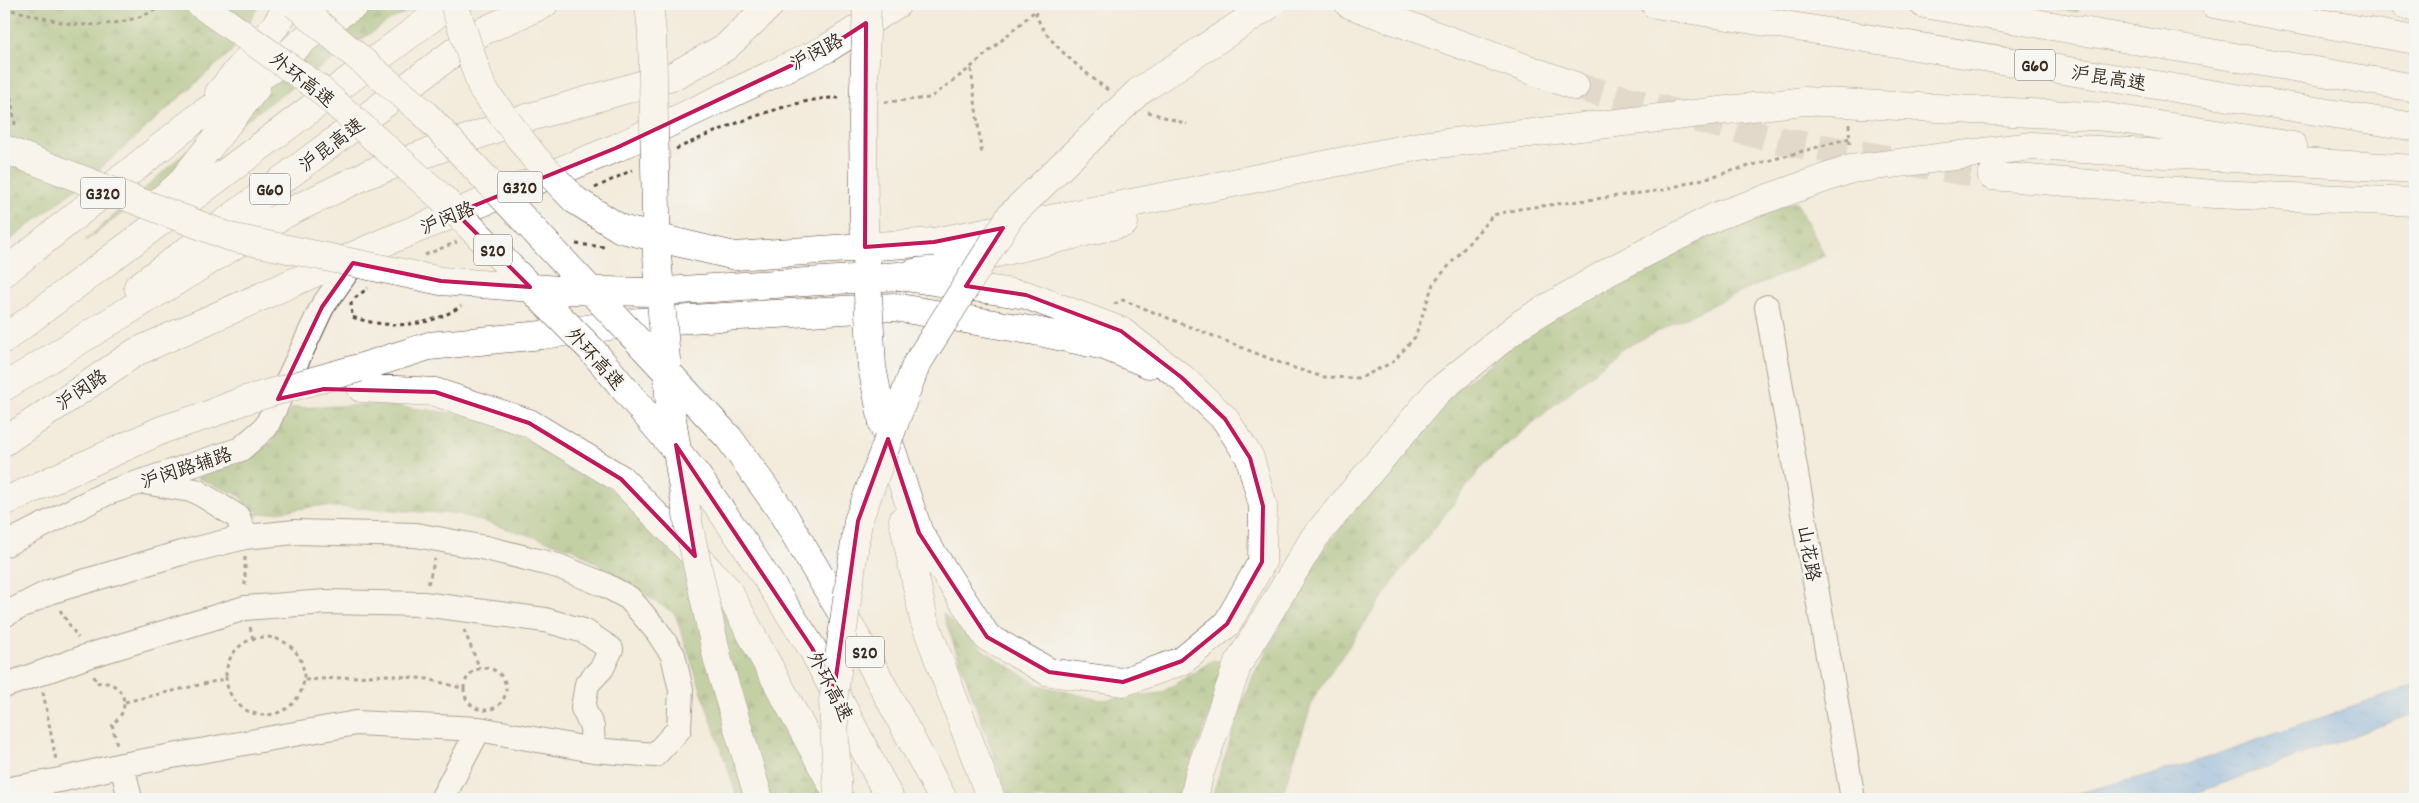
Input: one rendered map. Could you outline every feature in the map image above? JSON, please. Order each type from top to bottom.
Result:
[{"type":"highway","name":"外环高速","points":[[200,4],[317,87],[427,184],[603,363],[695,472],[743,542],[812,648],[890,799]]},
{"type":"highway","points":[[202,114],[276,25],[289,4]]},
{"type":"highway","name":"S20","points":[[295,4],[424,113],[728,438],[780,509],[800,541],[862,647],[943,799]]},
{"type":"highway","name":"G320","points":[[4,273],[202,114],[269,71],[315,30],[356,4]]},
{"type":"highway","points":[[456,4],[482,88],[528,150],[575,200],[621,229],[735,256],[934,242],[1420,146],[1804,101],[2108,117],[2415,165]]},
{"type":"highway","name":"G60","points":[[4,339],[438,13],[456,4]]},
{"type":"highway","name":"沪昆高速","points":[[4,387],[481,32],[544,4]]},
{"type":"highway","points":[[649,4],[657,255],[670,406],[689,526],[718,661],[759,799]]},
{"type":"highway","points":[[4,387],[158,294],[285,214],[368,174],[520,120],[675,74],[726,47],[771,4]]},
{"type":"highway","points":[[866,4],[863,116],[864,223],[872,368],[924,620],[991,799]]},
{"type":"highway","name":"沪闵路","points":[[4,442],[136,352],[360,253],[616,148],[826,48],[897,4]]},
{"type":"highway","points":[[839,799],[833,701],[858,521],[916,366],[1011,215],[1138,92],[1271,4]]},
{"type":"highway","points":[[1349,4],[1575,86]]},
{"type":"highway","name":"沪昆高速","points":[[1655,4],[2415,127]]},
{"type":"highway","name":"G60","points":[[1924,4],[2415,88]]},
{"type":"highway","points":[[2214,4],[2415,40]]},
{"type":"highway","points":[[2300,4],[2415,40]]},
{"type":"highway","points":[[2404,4],[2415,7]]},
{"type":"highway","points":[[4,330],[178,186],[269,71]]},
{"type":"highway","points":[[8,141],[230,237],[441,281],[560,290],[651,292],[899,276],[1157,215],[1420,146]]},
{"type":"highway","points":[[1194,799],[1199,775],[1238,664],[1314,538],[1438,392],[1522,323],[1610,271],[1717,216],[1851,169],[2032,146],[2415,169]]},
{"type":"highway","points":[[1992,176],[2214,194],[2415,202]]},
{"type":"highway","points":[[883,423],[919,533],[987,637],[1049,672],[1122,682],[1182,661],[1228,624],[1262,562],[1263,506],[1250,458],[1225,419],[1181,377],[1121,331],[1026,295],[899,276]]},
{"type":"highway","points":[[4,502],[164,429],[208,415],[242,401],[429,346],[542,335],[639,322],[894,307],[1036,331],[1105,346],[1181,377]]},
{"type":"highway","points":[[208,415],[324,389],[435,392],[529,423],[546,433],[621,479],[727,589],[839,799]]},
{"type":"street","name":"沪闵路辅路","points":[[4,545],[107,492],[241,449],[266,426],[322,307],[360,253]]},
{"type":"street","name":"山花路","points":[[1767,307],[1853,799]]},
{"type":"street","points":[[142,481],[196,491],[238,517],[245,537]]},
{"type":"street","points":[[4,614],[49,592],[182,552],[245,537],[295,532],[416,536],[486,548],[558,566],[605,585],[629,598],[657,631],[673,655],[681,690],[679,729],[655,755],[593,750],[479,729],[356,723],[122,765],[60,780],[4,790]]},
{"type":"street","points":[[4,686],[88,656],[245,608],[326,602],[423,604],[456,610],[545,620],[584,631],[611,648],[602,668],[587,684],[583,708],[592,727],[593,750]]},
{"type":"street","points":[[442,799],[479,729]]},
{"type":"street","points":[[122,765],[130,799]]},
{"type":"path","points":[[4,9],[71,24],[104,24],[130,20],[165,4]]},
{"type":"path","points":[[1036,4],[1035,11],[1041,25],[1065,54],[1113,94]]},
{"type":"path","points":[[4,58],[16,123],[8,141]]},
{"type":"path","points":[[970,68],[982,156]]},
{"type":"path","points":[[1848,102],[1851,169]]},
{"type":"path","points":[[1147,112],[1188,124]]},
{"type":"path","points":[[1110,305],[1123,300],[1288,366],[1323,377],[1360,378],[1393,362],[1415,337],[1433,284],[1493,215],[1519,209],[1663,190],[1850,138]]},
{"type":"path","points":[[245,537],[245,608]]},
{"type":"path","points":[[423,604],[440,540]]},
{"type":"path","points":[[49,592],[88,656]]},
{"type":"path","points":[[456,610],[480,669]]},
{"type":"path","points":[[266,636],[290,645],[304,667],[305,680],[302,692],[294,704],[284,711],[271,716],[258,715],[240,707],[228,692],[225,679],[226,666],[232,654],[247,642],[266,636]]},
{"type":"path","points":[[480,669],[493,670],[503,679],[506,691],[500,704],[488,710],[474,707],[466,696],[464,689],[469,676],[480,669]]},
{"type":"path","points":[[39,674],[60,780]]},
{"type":"path","points":[[305,680],[386,675],[428,679],[464,689]]},
{"type":"path","points":[[125,702],[225,679]]},
{"type":"path","points":[[96,683],[115,685],[120,690],[125,702],[122,715],[112,724]]},
{"type":"highlighted area","points":[[866,23],[865,247],[934,242],[1003,228],[966,286],[1026,295],[1121,331],[1181,377],[1225,419],[1250,458],[1263,506],[1262,562],[1227,624],[1182,661],[1123,682],[1049,672],[987,637],[919,533],[888,439],[858,521],[834,691],[812,648],[676,445],[695,556],[621,479],[529,423],[435,392],[324,389],[278,399],[322,307],[353,263],[441,281],[530,287],[456,213],[616,148],[826,49]]},
{"type":"green space","points":[[4,4],[260,4],[232,51],[91,177],[4,245]]},
{"type":"green space","points":[[378,4],[423,4],[390,20],[279,96],[85,241],[251,94]]},
{"type":"green space","points":[[2031,4],[2079,4],[2078,12]]},
{"type":"green space","points":[[1796,201],[1825,256],[1716,303],[1622,349],[1486,462],[1400,572],[1314,697],[1281,799],[1211,799],[1249,683],[1315,561],[1382,472],[1456,390],[1553,312],[1661,253]]},
{"type":"green space","points":[[379,404],[477,416],[577,464],[646,516],[737,625],[830,799],[738,799],[675,614],[574,549],[458,514],[319,506],[250,516],[241,496],[197,478],[247,459],[271,443],[291,408]]},
{"type":"green space","points":[[943,614],[986,652],[1039,685],[1100,700],[1161,693],[1213,660],[1230,663],[1185,777],[1180,799],[1009,799]]},
{"type":"water","points":[[2415,685],[2415,713],[2180,799],[2054,799],[2180,767]]},
{"type":"tunnel","points":[[1575,86],[1785,142],[1992,176]]}]
